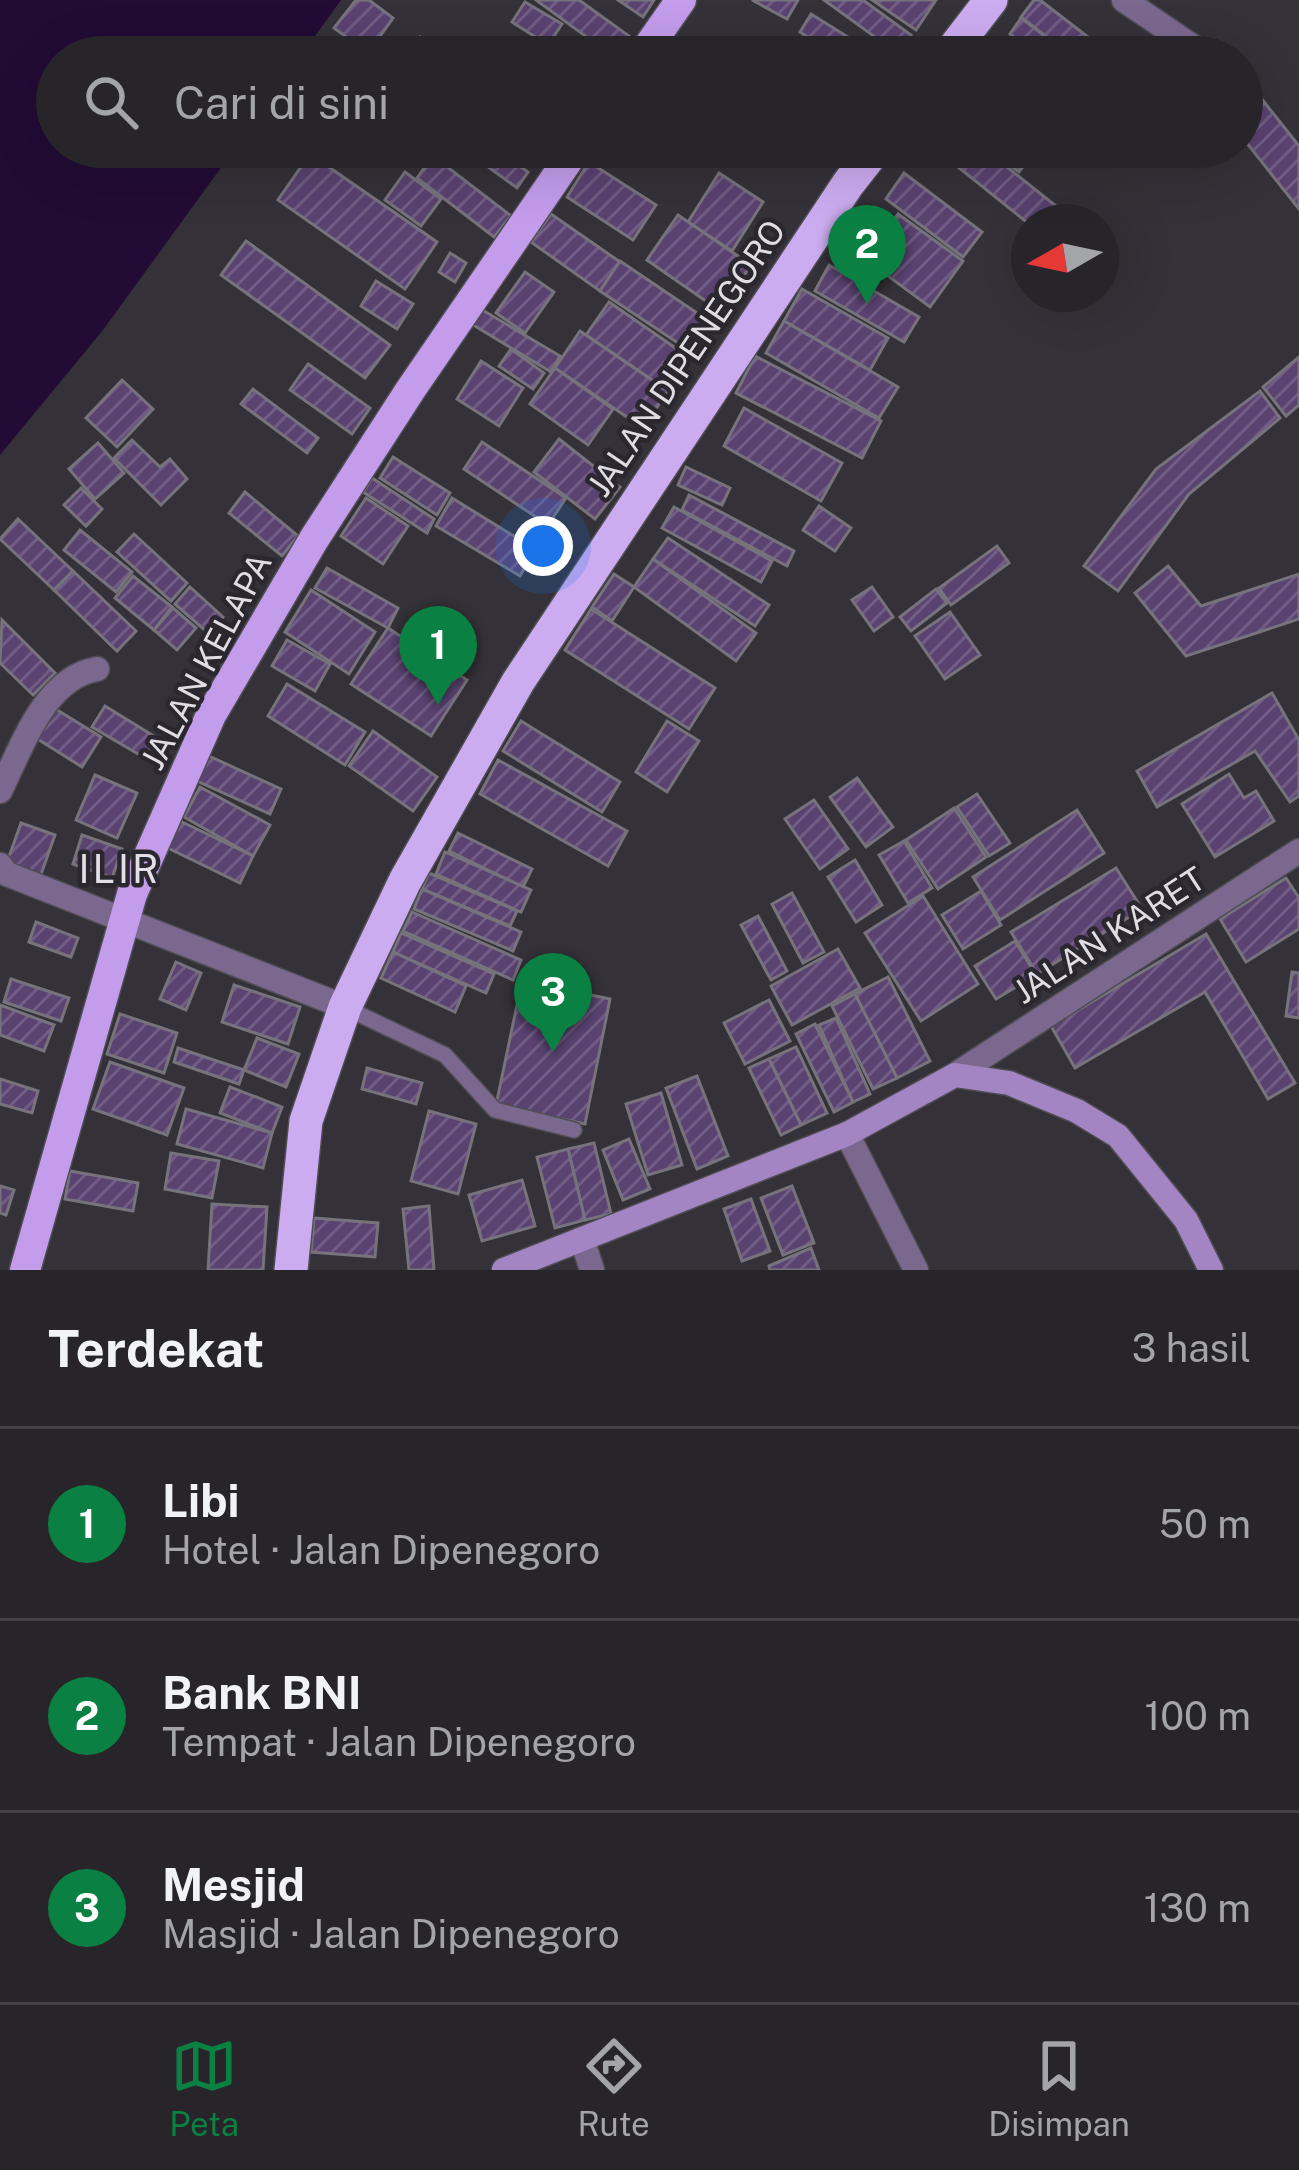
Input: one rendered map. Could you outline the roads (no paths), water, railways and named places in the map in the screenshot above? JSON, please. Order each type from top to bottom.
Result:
[{"type":"highway","points":[[963,36],[991,0]]},
{"type":"highway","name":"JALAN DIPENEGORO","points":[[291,1270],[306,1121],[344,1007],[405,881],[518,682],[862,168]]},
{"type":"main road","points":[[655,36],[681,0]]},
{"type":"main road","name":"JALAN KELAPA","points":[[25,1270],[124,917],[186,766],[258,632],[411,389],[563,168]]},
{"type":"main road","points":[[504,1270],[847,1134],[955,1075],[1009,1083],[1077,1111],[1118,1136],[1186,1220],[1211,1270]]},
{"type":"street","points":[[1124,0],[1177,36]]},
{"type":"street","points":[[0,791],[44,707],[76,675],[97,669]]},
{"type":"street","name":"JALAN KARET","points":[[955,1075],[1299,850]]},
{"type":"street","points":[[0,865],[7,874],[344,1007]]},
{"type":"street","points":[[847,1134],[916,1270]]},
{"type":"street","points":[[582,1239],[592,1270]]},
{"type":"lane","points":[[344,1007],[446,1054],[495,1110],[574,1130]]},
{"type":"place","name":"Bank BNI","points":[[867,304]]},
{"type":"place","name":"Libi","points":[[438,705]]},
{"type":"place","name":"Mesjid","points":[[553,1052]]},
{"type":"district","name":"ILIR","points":[[120,869]]}]
